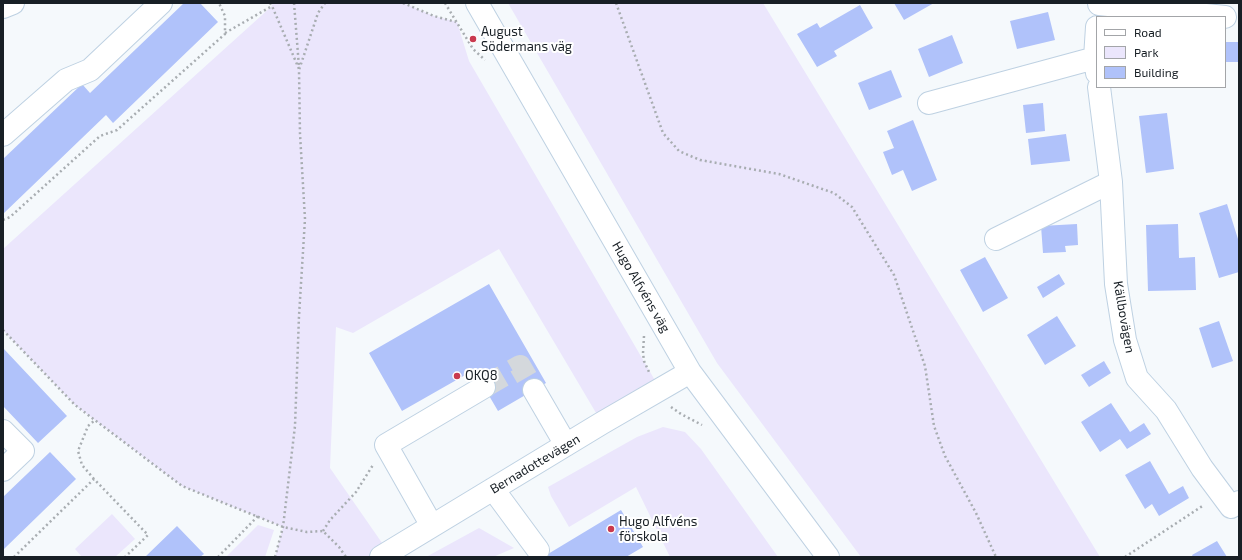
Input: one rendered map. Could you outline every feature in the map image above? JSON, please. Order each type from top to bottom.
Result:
[{"type":"street","points":[[3,7],[13,3]]},
{"type":"street","points":[[3,135],[66,80],[90,70],[161,3]]},
{"type":"street","name":"Hugo Alfvéns väg","points":[[477,3],[690,372],[828,557]]},
{"type":"street","points":[[1098,8],[1211,16]]},
{"type":"street","points":[[1226,17],[1239,19]]},
{"type":"street","points":[[929,103],[1096,66]]},
{"type":"street","name":"Källbovägen","points":[[1099,88],[1112,182],[1116,284],[1125,340],[1137,378],[1166,410],[1202,468],[1230,498]]},
{"type":"street","points":[[996,239],[1112,182]]},
{"type":"street","name":"Bernadottevägen","points":[[381,557],[690,372]]},
{"type":"street","points":[[432,526],[386,445],[484,387]]},
{"type":"street","points":[[534,390],[566,445]]},
{"type":"street","points":[[3,431],[23,451],[3,470]]},
{"type":"street","points":[[493,489],[538,550]]},
{"type":"path","points":[[219,3],[225,16],[224,34]]},
{"type":"path","points":[[275,557],[284,527],[295,426],[299,316],[305,219],[300,134],[299,70],[294,3]]},
{"type":"path","points":[[299,70],[318,13],[325,3]]},
{"type":"path","points":[[403,3],[434,16],[457,22]]},
{"type":"path","points":[[616,3],[663,133],[679,151],[700,160],[779,174],[834,193],[852,207],[894,275],[925,366],[934,426],[944,456],[976,513],[996,557]]},
{"type":"path","points":[[3,220],[10,217],[100,136],[117,130],[224,34],[271,4],[299,70]]},
{"type":"path","points":[[3,330],[75,405],[182,486],[284,527],[307,532],[323,531],[339,547],[346,557]]},
{"type":"path","points":[[95,420],[88,426],[78,451],[82,465],[148,535],[125,557]]},
{"type":"path","points":[[323,531],[330,520],[356,492],[386,445]]},
{"type":"path","points":[[14,557],[94,479]]},
{"type":"path","points":[[1125,557],[1230,498]]},
{"type":"path","points":[[218,557],[258,516]]},
{"type":"green space","points":[[272,3],[403,3],[434,16],[457,22],[469,61],[660,389],[602,423],[499,249],[353,333],[336,327],[330,468],[389,553],[381,557],[275,557],[283,527],[182,486],[75,405],[3,330],[3,249],[272,6]]},
{"type":"green space","points":[[508,3],[763,3],[1100,557],[861,557],[717,363]]},
{"type":"green space","points":[[663,427],[685,432],[701,449],[778,557],[670,557],[636,487],[569,527],[551,496],[548,487],[637,437]]},
{"type":"green space","points":[[112,514],[135,539],[115,557],[82,557],[75,549]]},
{"type":"green space","points":[[258,525],[274,530],[265,557],[226,557]]},
{"type":"green space","points":[[479,528],[514,548],[493,557],[426,557]]},
{"type":"building","points":[[184,3],[200,3],[218,22],[113,123],[106,115],[3,214],[3,159],[82,84],[90,93]]},
{"type":"building","points":[[894,3],[934,3],[904,20]]},
{"type":"building","points":[[860,5],[873,28],[834,51],[837,56],[817,67],[797,34],[817,23],[820,28]]},
{"type":"building","points":[[1048,12],[1055,40],[1017,49],[1010,21]]},
{"type":"building","points":[[952,35],[963,63],[929,77],[918,49]]},
{"type":"building","points":[[1226,42],[1239,42],[1239,62],[1226,62]]},
{"type":"building","points":[[891,70],[902,97],[869,110],[858,83]]},
{"type":"building","points":[[1043,103],[1045,131],[1026,133],[1023,105]]},
{"type":"building","points":[[1167,113],[1174,169],[1146,173],[1139,116]]},
{"type":"building","points":[[913,120],[937,180],[912,191],[903,170],[892,175],[883,152],[894,148],[887,131]]},
{"type":"building","points":[[1066,134],[1070,161],[1031,165],[1028,139]]},
{"type":"building","points":[[1227,204],[1239,239],[1239,272],[1219,278],[1199,213]]},
{"type":"building","points":[[1077,224],[1078,245],[1065,246],[1066,252],[1043,253],[1041,226]]},
{"type":"building","points":[[1178,224],[1179,258],[1195,257],[1196,290],[1148,291],[1146,225]]},
{"type":"building","points":[[985,257],[1008,298],[983,312],[960,270]]},
{"type":"building","points":[[1059,274],[1065,284],[1043,298],[1037,287]]},
{"type":"building","points":[[489,284],[546,383],[498,411],[474,370],[402,411],[369,353]]},
{"type":"building","points":[[1057,316],[1076,346],[1045,365],[1027,335]]},
{"type":"building","points":[[1219,321],[1233,361],[1212,368],[1199,328]]},
{"type":"building","points":[[3,348],[67,416],[38,443],[3,406]]},
{"type":"building","points":[[1104,361],[1111,373],[1089,387],[1081,375]]},
{"type":"building","points":[[1111,403],[1130,432],[1144,423],[1151,434],[1127,449],[1120,439],[1100,452],[1081,422]]},
{"type":"building","points":[[50,452],[76,479],[4,549],[3,497]]},
{"type":"building","points":[[1150,461],[1169,494],[1183,486],[1189,498],[1159,516],[1152,504],[1145,509],[1125,475]]},
{"type":"building","name":"Hugo Alfvéns förskola","points":[[621,510],[643,547],[626,557],[543,557]]},
{"type":"building","points":[[177,526],[204,554],[200,557],[145,557]]},
{"type":"building","points":[[1217,541],[1227,557],[1193,557],[1192,555]]},
{"type":"tunnel","points":[[484,387],[520,366],[534,390]]},
{"type":"place","name":"August Södermans väg","points":[[473,39]]},
{"type":"place","name":"OKQ8","points":[[457,376]]},
{"type":"place","name":"Hugo Alfvéns förskola","points":[[611,529]]}]
